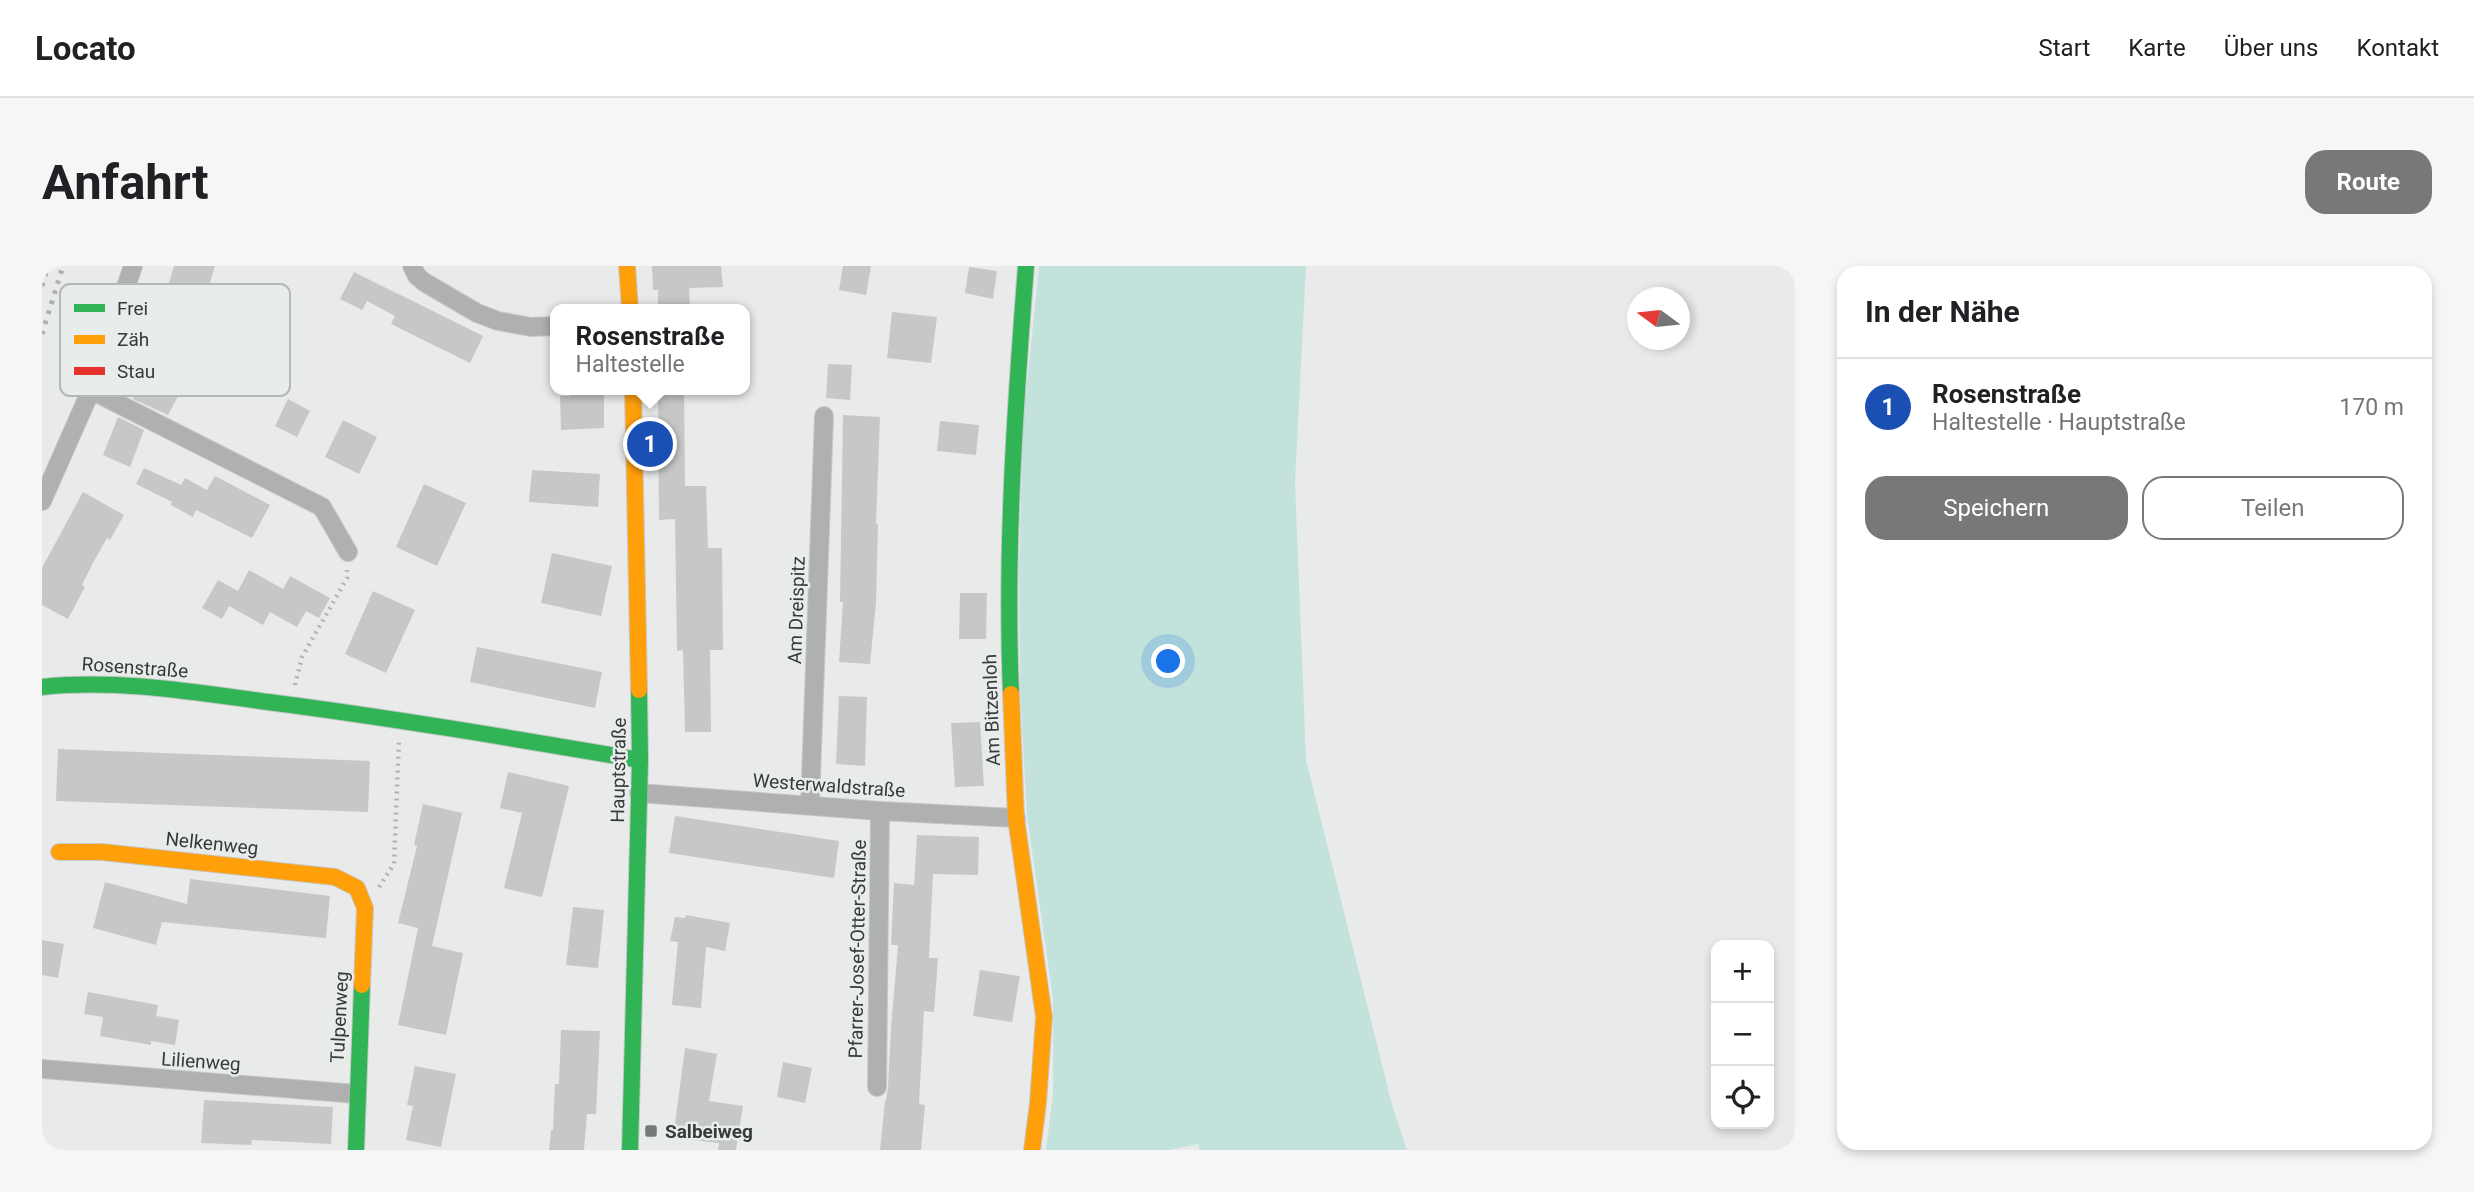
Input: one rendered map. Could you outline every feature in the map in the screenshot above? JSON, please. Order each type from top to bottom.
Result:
[{"type":"street","points":[[127,284],[133,266]]},
{"type":"street","points":[[412,266],[424,282],[477,313],[510,325],[550,326]]},
{"type":"street","points":[[627,266],[630,304]]},
{"type":"street","name":"Am Bitzenloh","points":[[1026,266],[1014,423],[1008,622],[1016,818],[1044,1017],[1032,1150]]},
{"type":"street","name":"Hauptstraße","points":[[630,1150],[640,760],[634,395]]},
{"type":"street","points":[[42,501],[88,396]]},
{"type":"street","points":[[103,396],[322,507],[348,552]]},
{"type":"street","name":"Am Dreispitz","points":[[810,805],[824,416]]},
{"type":"street","name":"Rosenstraße","points":[[42,687],[78,683],[156,687],[400,719],[640,760]]},
{"type":"street","name":"Westerwaldstraße","points":[[639,793],[1016,818]]},
{"type":"street","name":"Pfarrer-Josef-Otter-Straße","points":[[877,1087],[880,811]]},
{"type":"street","name":"Nelkenweg","points":[[59,852],[102,852],[335,877],[357,888]]},
{"type":"street","name":"Tulpenweg","points":[[356,1150],[365,908],[357,888]]},
{"type":"street","name":"Lilienweg","points":[[42,1069],[357,1094]]},
{"type":"path","points":[[291,705],[302,657],[347,578],[348,552]]},
{"type":"path","points":[[365,908],[394,864],[400,719]]},
{"type":"green space","points":[[1039,266],[1306,266],[1295,482],[1306,760],[1392,1105],[1407,1150],[1200,1150],[1198,1144],[1169,1150],[1046,1150],[1053,1094],[1053,999],[1027,815],[1020,691],[1019,568],[1023,422]]},
{"type":"building","points":[[174,266],[215,266],[209,284],[169,284]]},
{"type":"building","points":[[652,266],[721,266],[723,287],[689,288],[690,304],[658,304],[658,290],[653,290]]},
{"type":"building","points":[[843,266],[871,266],[866,295],[839,290]]},
{"type":"building","points":[[969,267],[997,271],[993,299],[965,293]]},
{"type":"building","points":[[354,272],[483,336],[470,363],[391,324],[395,316],[367,301],[362,310],[340,299]]},
{"type":"building","points":[[892,312],[937,317],[931,363],[887,358]]},
{"type":"building","points":[[828,364],[852,365],[850,400],[826,398]]},
{"type":"building","points":[[604,395],[604,428],[561,430],[560,396]]},
{"type":"building","points":[[658,395],[684,395],[685,486],[706,486],[708,548],[722,548],[723,650],[710,650],[711,732],[685,732],[683,650],[677,651],[675,519],[659,520]]},
{"type":"building","points":[[135,396],[178,396],[168,415],[133,399]]},
{"type":"building","points":[[288,399],[310,411],[297,437],[275,426]]},
{"type":"building","points":[[843,415],[880,417],[876,603],[870,664],[839,662],[843,602],[840,602]]},
{"type":"building","points":[[118,417],[144,430],[130,467],[103,455]]},
{"type":"building","points":[[343,420],[377,437],[359,474],[325,457]]},
{"type":"building","points":[[940,421],[979,425],[976,455],[937,451]]},
{"type":"building","points":[[144,468],[181,485],[185,478],[207,490],[215,476],[270,505],[252,538],[196,510],[193,517],[171,505],[172,502],[136,484]]},
{"type":"building","points":[[532,470],[600,474],[598,507],[529,502]]},
{"type":"building","points":[[424,484],[466,503],[437,566],[396,547]]},
{"type":"building","points":[[83,492],[124,515],[94,561],[82,585],[85,587],[68,619],[42,605],[42,568]]},
{"type":"building","points":[[552,553],[612,566],[601,616],[541,603]]},
{"type":"building","points":[[249,570],[283,589],[290,576],[330,598],[319,618],[306,611],[297,627],[270,612],[263,625],[229,606],[222,619],[202,608],[218,580],[238,591]]},
{"type":"building","points":[[373,591],[415,610],[386,673],[345,654]]},
{"type":"building","points":[[960,593],[987,593],[986,639],[959,639]]},
{"type":"building","points":[[477,647],[602,672],[595,708],[470,682]]},
{"type":"building","points":[[839,696],[867,697],[865,766],[836,764]]},
{"type":"building","points":[[980,722],[984,786],[955,787],[951,723]]},
{"type":"building","points":[[58,749],[370,761],[368,812],[56,801]]},
{"type":"building","points":[[508,772],[569,786],[542,897],[504,888],[522,813],[500,808]]},
{"type":"building","points":[[423,804],[462,813],[432,946],[463,953],[446,1035],[398,1025],[418,928],[398,923],[417,846],[414,845]]},
{"type":"building","points":[[675,816],[839,841],[834,878],[669,853]]},
{"type":"building","points":[[917,835],[979,837],[978,875],[933,874],[929,958],[938,958],[934,1012],[924,1011],[919,1104],[925,1105],[921,1150],[880,1150],[888,1087],[898,945],[891,945],[894,883],[914,885]]},
{"type":"building","points":[[190,879],[330,896],[326,938],[162,922],[156,945],[93,928],[105,882],[187,904]]},
{"type":"building","points":[[573,907],[604,910],[598,968],[566,965]]},
{"type":"building","points":[[686,915],[730,923],[725,951],[706,947],[701,1008],[672,1005],[678,942],[670,941],[675,917],[685,918]]},
{"type":"building","points":[[42,940],[64,944],[58,978],[42,975]]},
{"type":"building","points":[[980,970],[1020,976],[1012,1022],[973,1016]]},
{"type":"building","points":[[88,992],[158,1005],[156,1016],[179,1020],[175,1045],[151,1041],[151,1045],[100,1036],[103,1017],[84,1014]]},
{"type":"building","points":[[561,1030],[600,1031],[596,1114],[587,1114],[584,1150],[549,1150],[553,1130],[555,1084],[559,1084]]},
{"type":"building","points":[[685,1048],[717,1054],[709,1101],[743,1106],[736,1150],[718,1150],[719,1143],[673,1138]]},
{"type":"building","points":[[783,1062],[812,1068],[805,1103],[777,1097]]},
{"type":"building","points":[[415,1066],[456,1074],[441,1147],[406,1140],[413,1106],[407,1105]]},
{"type":"building","points":[[204,1100],[333,1107],[331,1144],[252,1140],[251,1145],[201,1143]]},
{"type":"railway","points":[[42,286],[48,266]]},
{"type":"railway","points":[[42,334],[63,266]]},
{"type":"traffic: fast","points":[[1011,694],[1010,533],[1026,266]]},
{"type":"traffic: fast","points":[[42,687],[99,685],[184,691],[408,722],[640,760]]},
{"type":"traffic: fast","points":[[630,1150],[640,760],[639,690]]},
{"type":"traffic: fast","points":[[356,1150],[362,985]]},
{"type":"traffic: slow","points":[[627,266],[630,304]]},
{"type":"traffic: slow","points":[[633,395],[639,690]]},
{"type":"traffic: slow","points":[[1011,694],[1016,818],[1044,1017],[1032,1150]]},
{"type":"traffic: slow","points":[[59,852],[102,852],[335,877],[357,888],[365,908],[362,985]]},
{"type":"place","name":"Rosenstraße","points":[[650,444]]},
{"type":"place","name":"Salbeiweg","points":[[651,1131]]}]
